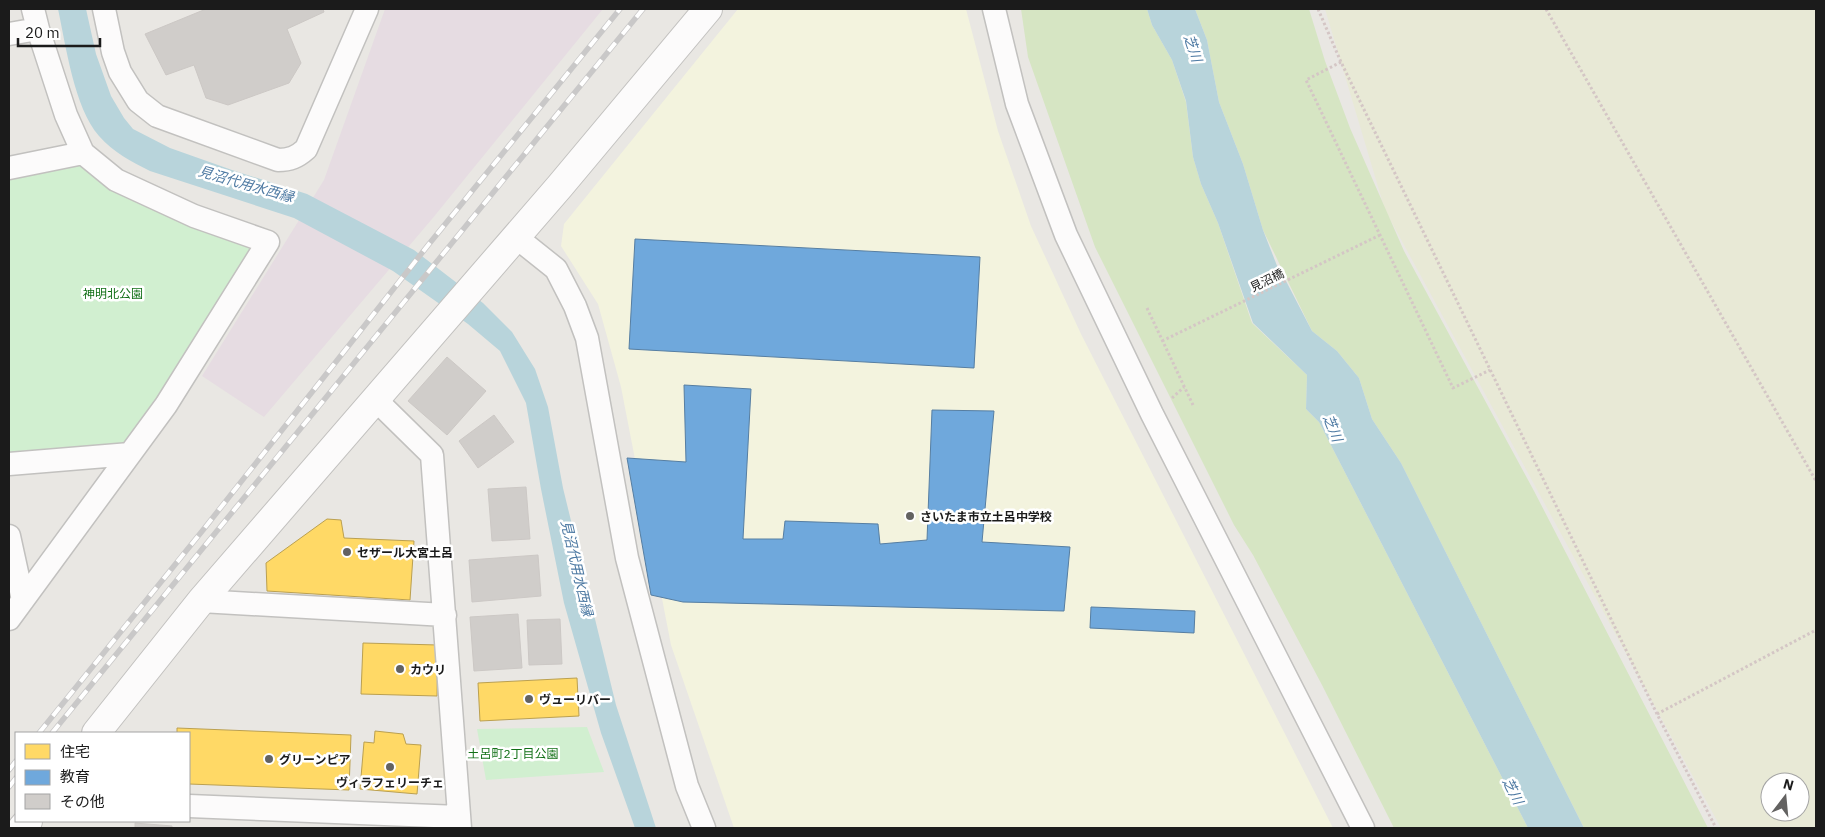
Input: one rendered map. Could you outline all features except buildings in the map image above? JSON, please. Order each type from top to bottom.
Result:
[{"type":"street","points":[[104,9],[113,52],[120,72],[138,101],[157,116],[278,160],[288,160],[298,156],[306,149],[367,9]]},
{"type":"street","points":[[97,732],[201,601],[516,237],[708,9]]},
{"type":"street","points":[[994,9],[1017,104],[1066,235],[1152,414],[1363,828]]},
{"type":"street","points":[[9,34],[36,19],[66,115],[83,153],[116,180],[194,216],[268,242],[166,405],[9,619]]},
{"type":"street","points":[[9,168],[83,153]]},
{"type":"street","points":[[516,237],[556,269],[575,306],[587,338],[627,558],[687,786],[704,828]]},
{"type":"street","points":[[190,806],[460,823],[432,455],[375,399]]},
{"type":"street","points":[[9,464],[130,454]]},
{"type":"street","points":[[9,536],[23,600]]},
{"type":"street","points":[[201,601],[445,615]]},
{"type":"path","points":[[1318,9],[1340,62],[1657,714],[1716,828]]},
{"type":"path","points":[[1546,9],[1816,481]]},
{"type":"path","points":[[1340,62],[1306,80],[1453,388],[1490,370]]},
{"type":"path","name":"見沼橋","points":[[1162,341],[1380,235]]},
{"type":"path","points":[[1147,308],[1193,405]]},
{"type":"path","points":[[1657,714],[1816,630]]},
{"type":"shaded area","points":[[385,9],[603,9],[432,219],[264,417],[202,376],[324,180]]},
{"type":"shaded area","name":"さいたま市立土呂中学校","points":[[738,9],[966,9],[998,131],[1031,226],[1081,334],[1333,828],[734,828],[671,645],[621,387],[598,304],[561,246],[564,224]]},
{"type":"shaded area","points":[[1325,9],[1816,9],[1816,828],[1721,828],[1385,210]]},
{"type":"green space","points":[[1021,9],[1147,9],[1152,25],[1172,60],[1186,102],[1193,157],[1201,184],[1218,223],[1252,323],[1307,375],[1306,409],[1319,422],[1528,828],[1394,828],[1322,685],[1253,555],[1234,525],[1095,247],[1028,57]]},
{"type":"green space","points":[[1195,9],[1309,9],[1325,61],[1350,128],[1404,251],[1534,491],[1708,828],[1584,828],[1401,463],[1372,419],[1359,378],[1337,351],[1312,331],[1263,230],[1243,164],[1219,102],[1207,40]]},
{"type":"green space","name":"神明北公園","points":[[83,153],[268,242],[130,454],[9,464],[9,168]]},
{"type":"green space","name":"土呂町2丁目公園","points":[[587,727],[604,772],[486,780],[477,729]]},
{"type":"water","name":"見沼代用水西縁","points":[[58,9],[86,9],[96,54],[111,96],[133,129],[170,148],[307,194],[414,250],[483,303],[512,332],[535,369],[548,407],[563,488],[616,705],[656,828],[635,828],[601,733],[564,603],[526,403],[500,351],[468,324],[393,271],[294,218],[150,171],[110,147],[90,124],[83,109],[72,75]]},
{"type":"water","name":"芝川","points":[[1147,9],[1195,9],[1207,40],[1219,102],[1243,164],[1263,230],[1283,281],[1286,281],[1312,331],[1337,351],[1359,378],[1372,419],[1401,463],[1584,828],[1528,828],[1319,422],[1306,409],[1307,375],[1253,323],[1218,223],[1201,184],[1193,157],[1186,101],[1172,60],[1152,25]]},
{"type":"railway","points":[[40,732],[203,530],[429,244],[620,9]]},
{"type":"railway","points":[[53,732],[643,9]]},
{"type":"railway","points":[[9,770],[15,762]]},
{"type":"railway","points":[[9,787],[15,779]]},
{"type":"place","name":"さいたま市立土呂中学校","points":[[910,516]]},
{"type":"place","name":"セザール大宮土呂","points":[[347,552]]},
{"type":"place","name":"カウリ","points":[[400,669]]},
{"type":"place","name":"ヴューリバー","points":[[529,699]]},
{"type":"place","name":"グリーンピア","points":[[269,759]]},
{"type":"place","name":"ヴィラフェリーチェ","points":[[390,767]]}]
